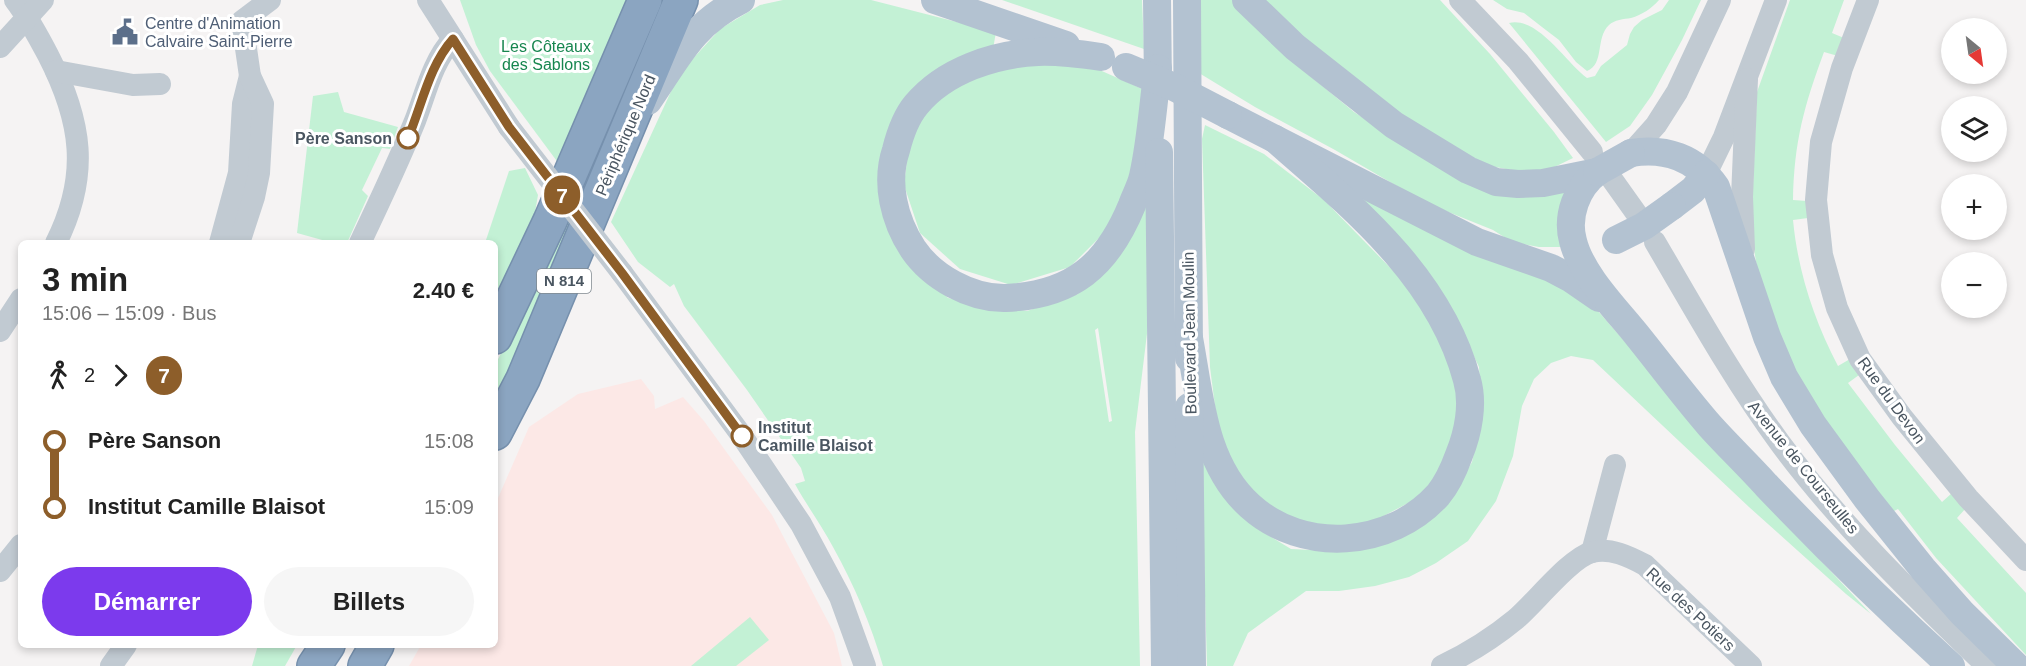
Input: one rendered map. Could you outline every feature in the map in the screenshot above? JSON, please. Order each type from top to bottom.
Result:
[{"type":"highway","name":"Périphérique Nord","points":[[498,331],[550,221],[645,0]]},
{"type":"highway","name":"Périphérique Nord","points":[[498,427],[523,379],[681,0]]},
{"type":"highway","points":[[314,666],[326,648]]},
{"type":"highway","points":[[365,666],[375,648]]},
{"type":"main road","points":[[629,127],[682,48],[700,27],[721,10],[741,0]]},
{"type":"main road","points":[[935,0],[1114,62],[1174,87],[1477,242],[1551,268],[1570,278],[1621,314]]},
{"type":"main road","points":[[1157,0],[1165,666]]},
{"type":"main road","name":"Boulevard Jean Moulin","points":[[1187,0],[1192,666]]},
{"type":"main road","points":[[1246,0],[1295,47],[1394,125],[1468,170],[1496,182],[1543,183],[1595,170],[1636,150],[1671,153],[1690,162],[1706,174],[1716,186],[1775,356],[1784,377],[1813,425],[1867,499],[1923,568],[1962,613],[2016,666]]},
{"type":"main road","points":[[1114,62],[1069,52],[1037,52],[991,59],[951,77],[916,105],[903,126],[891,166],[895,211],[914,249],[928,266],[946,280],[963,289],[998,298],[1027,297],[1056,290],[1096,265],[1124,225],[1143,177],[1158,68]]},
{"type":"main road","points":[[1189,339],[1208,437],[1215,457],[1249,505],[1270,521],[1302,534],[1322,538],[1344,539],[1385,531],[1417,514],[1438,494],[1453,472],[1467,438],[1468,383],[1455,341],[1445,321],[1412,269],[1340,195],[1275,140]]},
{"type":"main road","points":[[1595,170],[1578,195],[1570,228],[1577,253],[1596,283],[1710,426],[1798,519],[1893,613],[1951,666]]},
{"type":"main road","points":[[1512,254],[1577,253],[1593,250],[1644,226],[1693,190],[1706,174]]},
{"type":"street","points":[[0,47],[21,9],[43,0]]},
{"type":"street","points":[[240,240],[254,197],[261,147],[263,104],[250,76],[242,21],[270,0]]},
{"type":"street","points":[[428,0],[509,127],[622,273],[742,436],[801,524],[840,597],[866,666]]},
{"type":"street","points":[[1460,0],[1520,63],[1595,170],[1641,220]]},
{"type":"street","points":[[1636,150],[1666,111],[1677,92],[1720,0]]},
{"type":"street","points":[[1706,174],[1716,156],[1747,80],[1776,0]]},
{"type":"street","name":"Rue du Devon","points":[[1868,0],[1842,68],[1821,142],[1816,200],[1822,255],[1837,308],[1860,359],[1902,417],[1968,498],[2026,560]]},
{"type":"street","points":[[21,9],[56,71],[72,111],[79,153],[75,194],[57,240]]},
{"type":"street","points":[[361,240],[415,122],[436,63],[453,39]]},
{"type":"street","points":[[56,71],[133,85],[160,84]]},
{"type":"street","points":[[221,240],[239,173],[243,104],[250,76]]},
{"type":"street","points":[[1747,80],[1742,234],[1750,282]]},
{"type":"street","name":"Avenue de Courseulles","points":[[1654,242],[1736,380],[1781,444],[1821,493],[1921,603],[1987,666]]},
{"type":"street","points":[[1442,666],[1482,644],[1500,631],[1517,618],[1565,571],[1592,552],[1615,465]]},
{"type":"street","points":[[0,571],[18,549]]},
{"type":"street","name":"Rue des Potiers","points":[[1592,552],[1625,554],[1645,565],[1751,666]]},
{"type":"street","points":[[111,666],[124,648]]},
{"type":"shaded area","name":"Institut Camille Blaisot","points":[[641,379],[654,396],[655,409],[683,397],[704,421],[772,515],[834,633],[842,666],[409,666],[419,648],[498,648],[498,498],[529,427],[578,394]]},
{"type":"green space","name":"Les Côteaux des Sablons","points":[[460,0],[627,0],[562,168],[490,71],[476,45]]},
{"type":"green space","points":[[783,0],[871,0],[996,32],[993,49],[885,142],[901,251],[948,298],[1027,311],[1078,294],[1150,198],[1150,309],[1135,432],[1140,666],[883,666],[848,576],[829,539],[795,484],[805,481],[801,468],[747,390],[684,306],[674,284],[670,287],[638,262],[611,222],[679,74],[720,29],[760,5]],"holes":[[[1098,328],[1112,421],[1109,422],[1095,330]]]},
{"type":"green space","points":[[1002,0],[1142,0],[1144,49]]},
{"type":"green space","points":[[1197,0],[1232,0],[1287,57],[1354,112],[1462,181],[1568,188],[1562,247],[1539,247],[1512,242],[1493,230],[1426,203],[1199,73]]},
{"type":"green space","points":[[1264,0],[1440,0],[1490,54],[1573,158],[1538,175],[1469,162],[1335,67]]},
{"type":"green space","points":[[1493,0],[1659,0],[1639,15],[1609,25],[1602,37],[1596,63],[1587,71],[1576,62],[1559,40],[1524,13],[1507,9]]},
{"type":"green space","points":[[1669,0],[1701,0],[1652,95],[1630,126],[1606,142],[1509,23],[1520,23],[1541,34],[1587,78],[1595,76],[1601,66],[1627,45],[1634,27],[1642,20],[1662,10]]},
{"type":"green space","points":[[1790,0],[1844,0],[1832,33],[1844,38],[1838,56],[1824,52],[1801,124],[1795,160],[1793,200],[1807,201],[1808,218],[1793,220],[1808,295],[1838,366],[1850,359],[1859,375],[1848,383],[1942,502],[1952,493],[1966,508],[1957,518],[2026,593],[2026,655],[1936,558],[1898,509],[1890,513],[1796,379],[1758,273],[1751,232],[1757,92]]},
{"type":"green space","points":[[1040,59],[1095,68],[1147,91],[1136,171],[1115,222],[1070,267],[1011,285],[960,269],[920,233],[904,185],[910,135],[931,99],[979,71]]},
{"type":"green space","points":[[338,92],[344,112],[398,127],[390,149],[382,148],[362,190],[368,196],[348,240],[322,240],[297,233],[313,96]]},
{"type":"green space","points":[[1205,125],[1264,154],[1324,200],[1408,286],[1440,338],[1459,394],[1453,450],[1431,491],[1357,530],[1308,530],[1264,505],[1228,463],[1218,430],[1210,367],[1202,139]]},
{"type":"green space","points":[[596,164],[561,256],[498,394],[498,359],[551,258]]},
{"type":"green space","points":[[525,168],[538,195],[533,224],[498,289],[498,240],[486,240],[509,171]]},
{"type":"green space","points":[[1346,190],[1527,270],[1590,302],[1774,511],[1871,614],[1749,507],[1593,360],[1571,356],[1551,363],[1534,379],[1522,406],[1513,456],[1496,501],[1468,541],[1436,563],[1409,577],[1375,586],[1339,591],[1306,591],[1248,633],[1233,666],[1207,666],[1201,454],[1255,527],[1291,549],[1332,551],[1449,501],[1472,462],[1482,415],[1479,367],[1458,323]]},
{"type":"green space","points":[[750,617],[769,640],[736,666],[691,666]]},
{"type":"green space","points":[[257,648],[295,648],[285,666],[252,666]]},
{"type":"bus line","name":"7","points":[[408,138],[436,63],[453,39],[509,127],[622,273],[742,436]]},
{"type":"place","name":"Centre d'Animation Calvaire Saint-Pierre","points":[[125,32]]},
{"type":"place","name":"Père Sanson","points":[[408,138]]},
{"type":"place","name":"Institut Camille Blaisot","points":[[742,436]]}]
